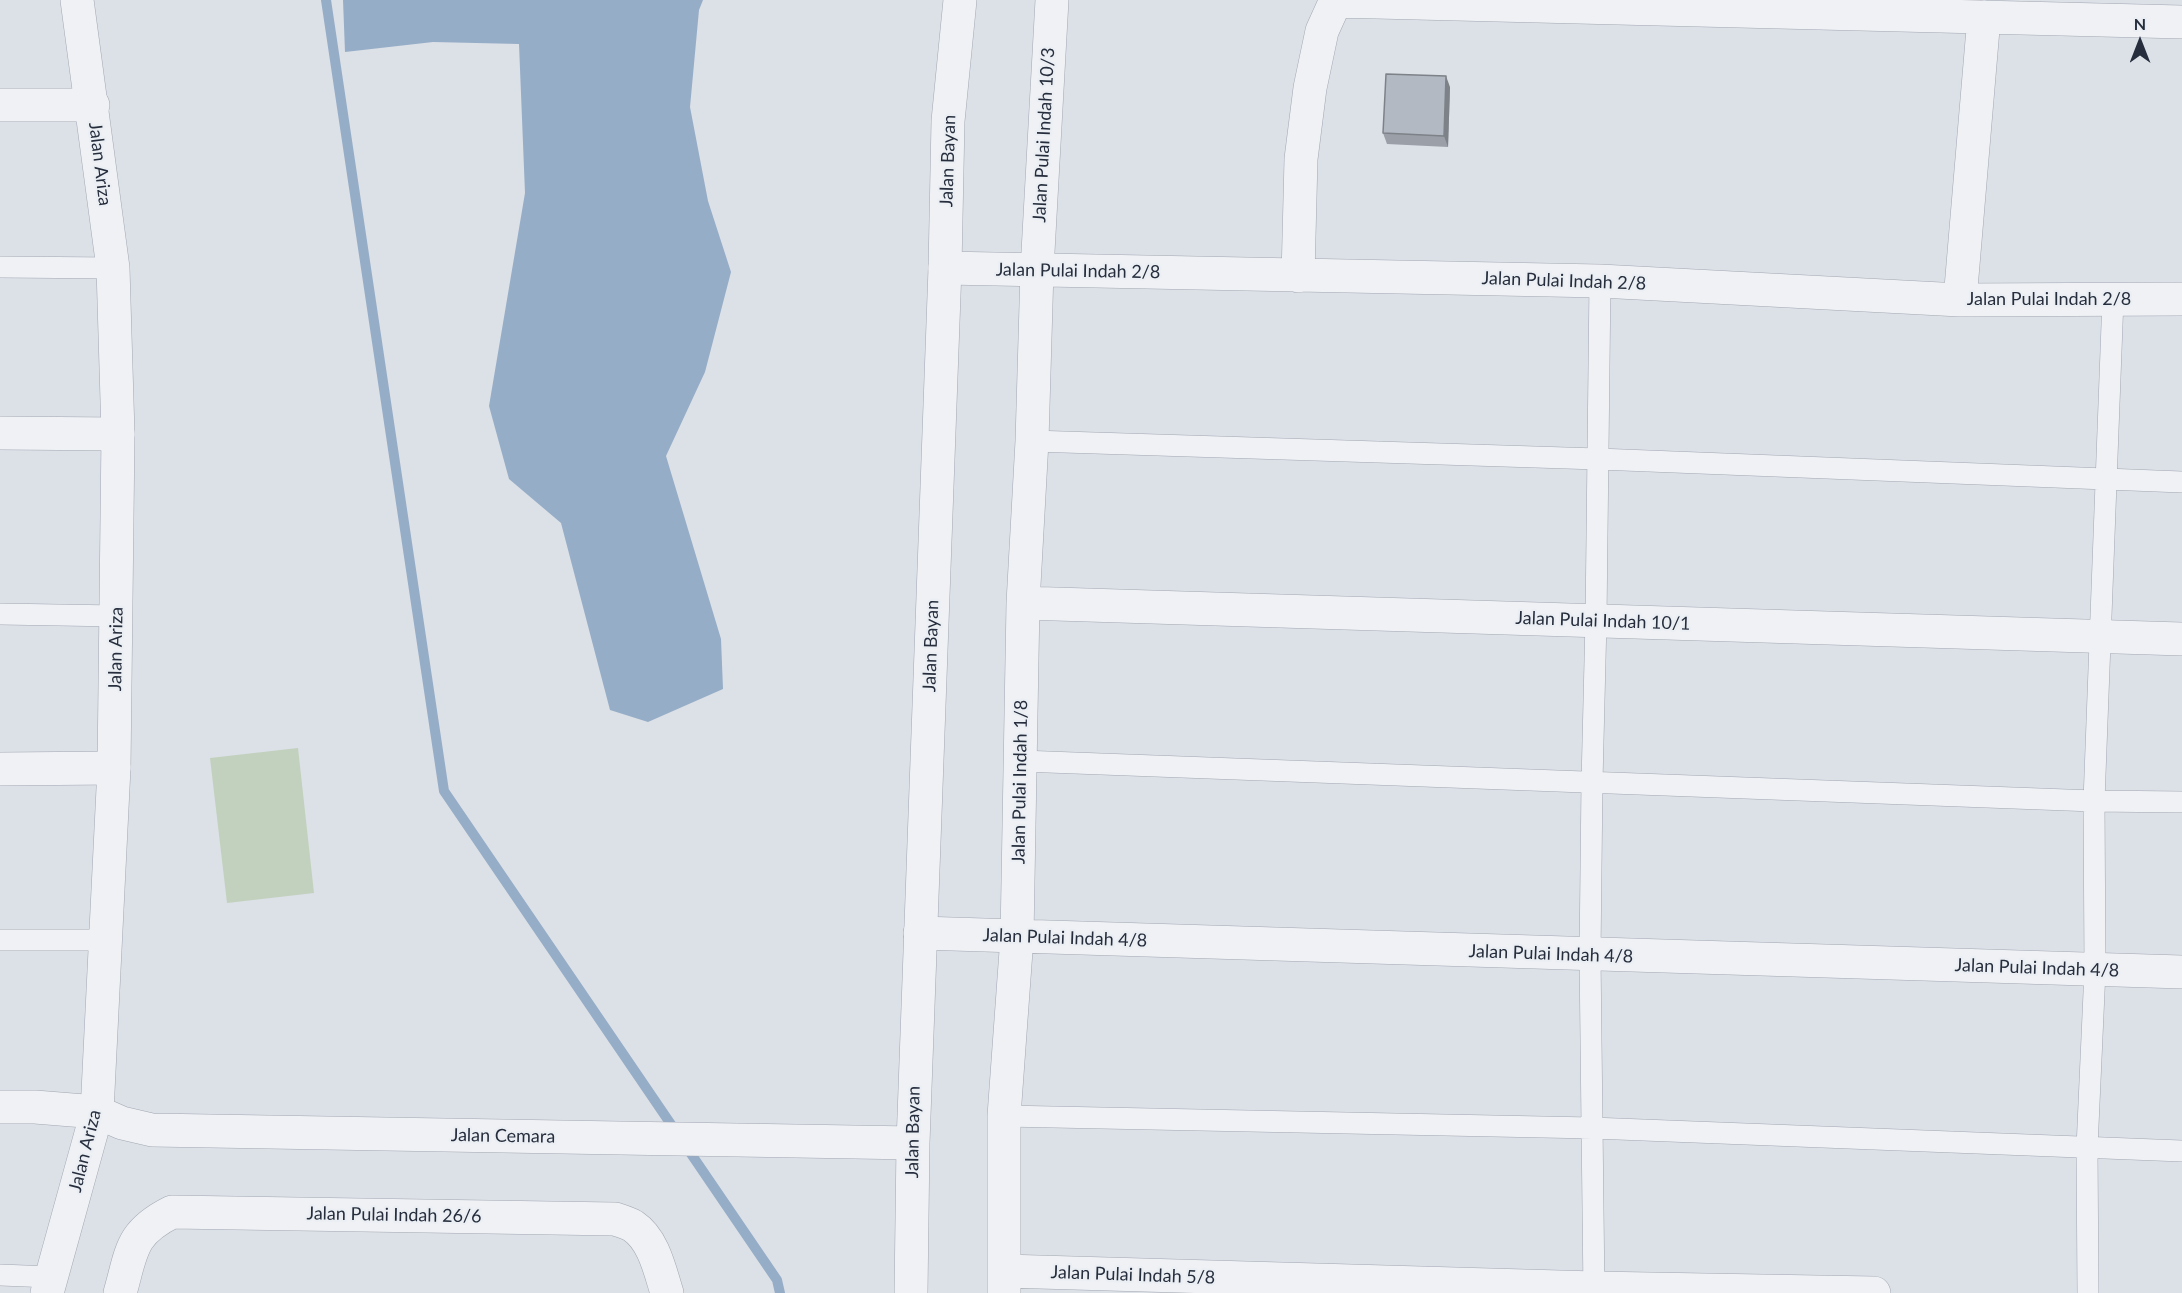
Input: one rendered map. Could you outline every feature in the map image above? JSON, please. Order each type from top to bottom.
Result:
[{"type":"street","name":"Jalan Ariza","points":[[49,1285],[97,1113],[114,768],[118,434],[113,268],[78,0]]},
{"type":"street","name":"Jalan Bayan","points":[[910,1293],[912,1143],[945,268],[948,121],[960,0]]},
{"type":"street","name":"Jalan Pulai Indah 10/3","points":[[1037,270],[1052,0]]},
{"type":"street","points":[[1298,276],[1301,159],[1310,88],[1322,31],[1336,1],[1984,17],[2113,10],[2182,22]]},
{"type":"street","points":[[1960,300],[1984,17]]},
{"type":"street","points":[[0,105],[93,105]]},
{"type":"street","name":"Jalan Pulai Indah 2/8","points":[[945,268],[1600,281],[1960,300],[2182,299]]},
{"type":"street","name":"Jalan Pulai Indah 1/8","points":[[1004,1282],[1004,1116],[1017,937],[1023,603],[1032,441],[1037,270]]},
{"type":"street","points":[[0,433],[118,434]]},
{"type":"street","name":"Jalan Pulai Indah 10/1","points":[[1023,603],[2182,639]]},
{"type":"street","points":[[0,769],[114,768]]},
{"type":"street","name":"Jalan Pulai Indah 4/8","points":[[920,933],[2182,972]]},
{"type":"street","name":"Jalan Cemara","points":[[0,1107],[35,1107],[97,1113],[122,1123],[152,1130],[912,1143]]},
{"type":"street","name":"Jalan Pulai Indah 26/6","points":[[120,1293],[138,1235],[154,1221],[172,1212],[615,1219],[634,1227],[645,1240],[655,1256],[667,1293]]},
{"type":"street","name":"Jalan Pulai Indah 5/8","points":[[1004,1282],[1874,1293]]},
{"type":"lane","points":[[0,267],[113,268]]},
{"type":"lane","points":[[1594,1290],[1590,955],[1600,281]]},
{"type":"lane","points":[[2088,1293],[2087,1148],[2095,970],[2094,801],[2113,298]]},
{"type":"lane","points":[[1032,441],[1598,459],[2182,482]]},
{"type":"lane","points":[[0,615],[117,616]]},
{"type":"lane","points":[[1021,761],[2094,801],[2182,802]]},
{"type":"lane","points":[[0,940],[105,940]]},
{"type":"lane","points":[[1004,1116],[1592,1128],[2182,1151]]},
{"type":"lane","points":[[0,1275],[49,1285]]},
{"type":"green space","points":[[298,748],[314,893],[227,903],[210,758]]},
{"type":"water","points":[[343,0],[703,0],[699,10],[690,107],[708,201],[731,272],[705,372],[666,456],[721,639],[723,689],[648,722],[610,710],[561,523],[509,479],[489,406],[525,193],[519,44],[433,42],[345,52]]},
{"type":"building","points":[[1386,74],[1446,76],[1444,136],[1383,133]]},
{"type":"waterway","points":[[326,0],[444,791],[777,1280],[780,1293]]}]
